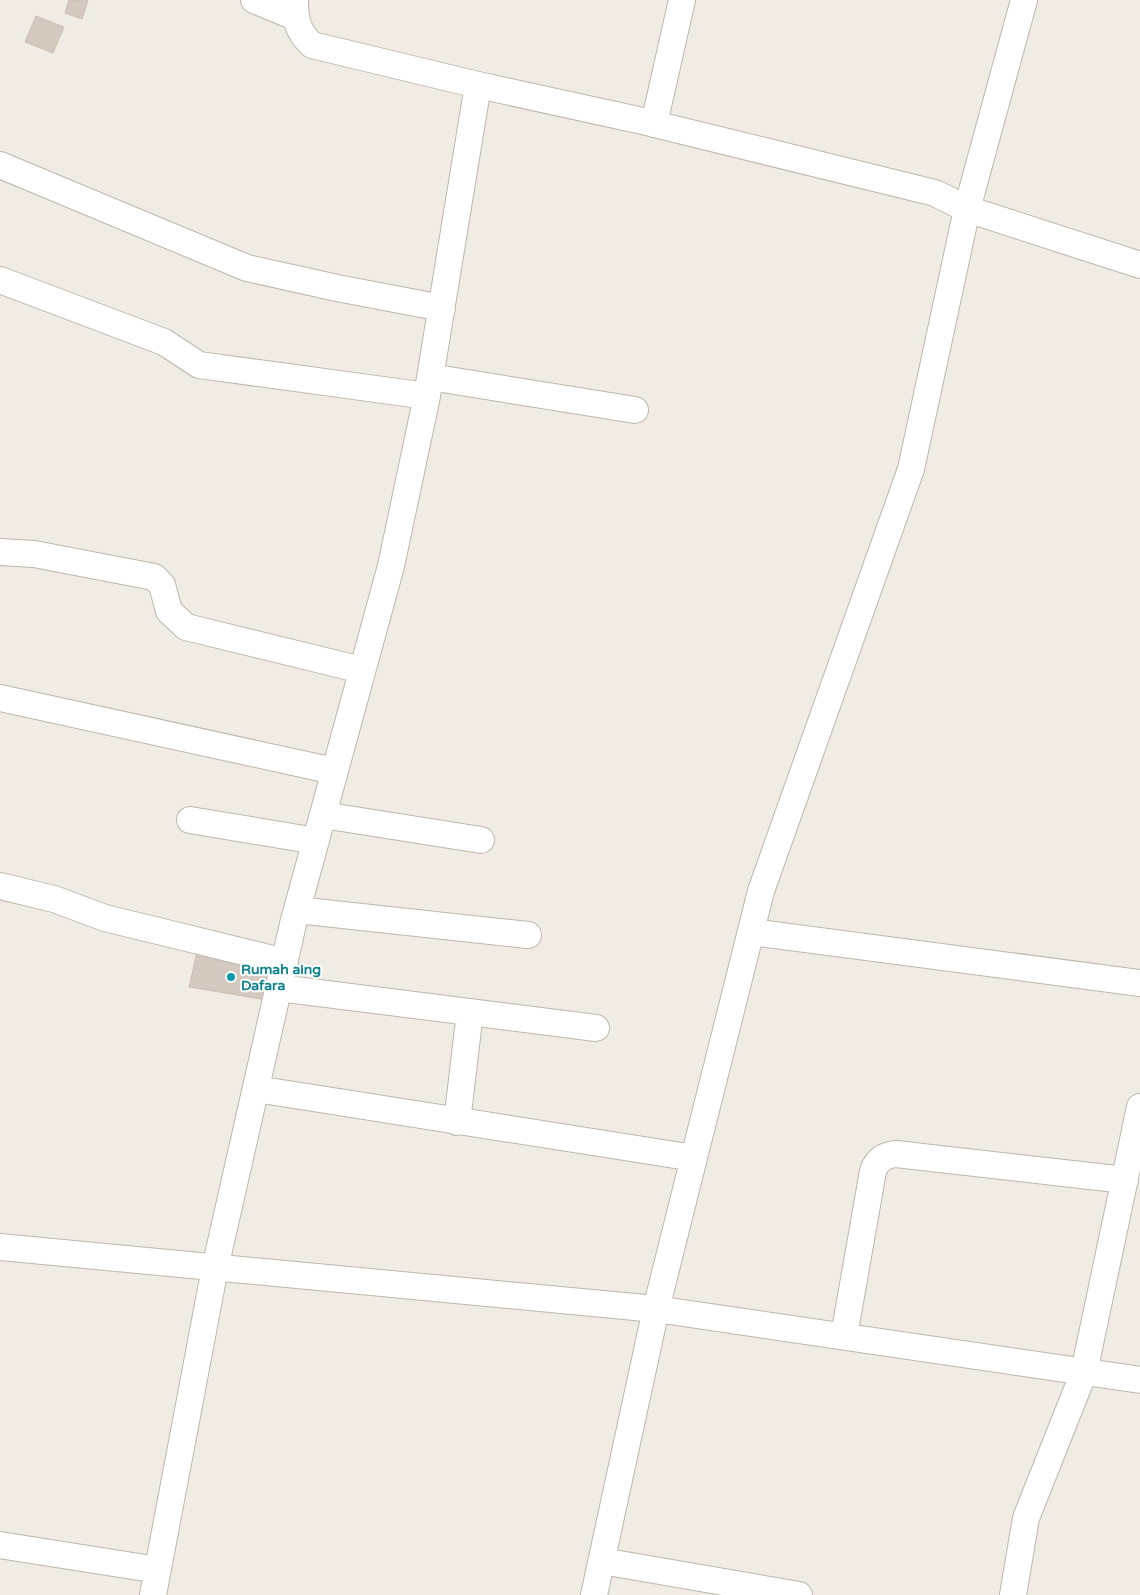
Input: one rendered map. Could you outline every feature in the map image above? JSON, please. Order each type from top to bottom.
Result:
[{"type":"street","points":[[254,0],[295,9],[300,34],[312,45],[478,85],[654,124],[935,194],[967,209],[1140,265]]},
{"type":"street","points":[[654,124],[682,0]]},
{"type":"street","points":[[594,1595],[656,1309],[750,932],[775,851],[911,470],[967,209],[1024,0]]},
{"type":"street","points":[[0,1545],[155,1583],[215,1268],[297,910],[391,566],[428,386],[478,85]]},
{"type":"street","points":[[0,165],[247,268],[336,288],[442,308]]},
{"type":"street","points":[[0,280],[164,342],[199,365],[428,386],[635,410]]},
{"type":"street","points":[[0,552],[34,554],[154,577],[162,585],[169,611],[186,627],[362,670]]},
{"type":"street","points":[[0,698],[334,771]]},
{"type":"street","points":[[323,815],[481,840]]},
{"type":"street","points":[[190,820],[316,841]]},
{"type":"street","points":[[0,886],[54,899],[106,918],[285,962]]},
{"type":"street","points":[[297,910],[528,935]]},
{"type":"street","points":[[750,932],[1140,983]]},
{"type":"street","points":[[279,988],[596,1028]]},
{"type":"street","points":[[457,1122],[470,1012]]},
{"type":"street","points":[[256,1089],[694,1158]]},
{"type":"street","points":[[1012,1595],[1026,1518],[1084,1372],[1140,1107]]},
{"type":"street","points":[[844,1336],[873,1171],[875,1165],[887,1155],[896,1154],[1125,1180]]},
{"type":"street","points":[[2,1254],[215,1268],[656,1309],[1140,1380]]},
{"type":"street","points":[[602,1562],[799,1595]]},
{"type":"building","points":[[69,0],[88,0],[82,19],[65,13]]},
{"type":"building","points":[[36,16],[64,27],[53,53],[25,42]]},
{"type":"building","name":"Rumah aing Dafara","points":[[198,948],[273,967],[267,1000],[189,987]]},
{"type":"place","name":"Rumah aing Dafara","points":[[231,977]]}]
